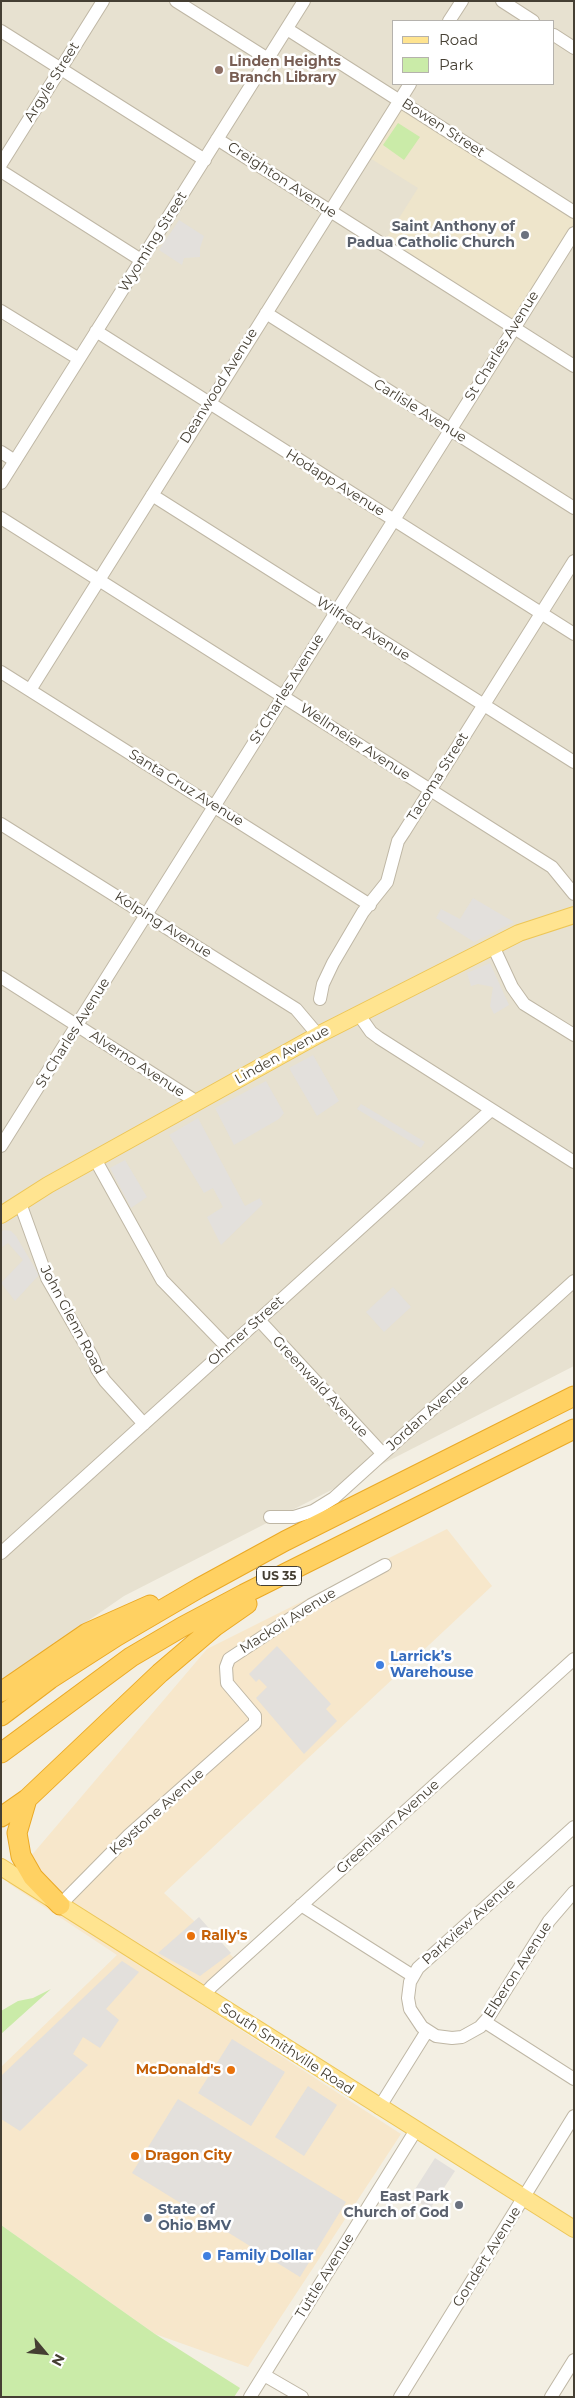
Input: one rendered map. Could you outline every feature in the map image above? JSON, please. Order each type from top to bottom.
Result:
[{"type":"highway","name":"US 35","points":[[1,1716],[50,1679],[117,1636],[258,1556],[574,1396]]},
{"type":"highway","name":"US 35","points":[[1,1752],[131,1657],[244,1594],[574,1429]]},
{"type":"highway","points":[[1,1692],[87,1633],[258,1556]]},
{"type":"highway","points":[[1,1817],[27,1799],[160,1673],[214,1627],[299,1566]]},
{"type":"highway","points":[[27,1799],[17,1833],[21,1856],[33,1877],[60,1905]]},
{"type":"main road","name":"Linden Avenue","points":[[1,1216],[95,1159],[318,1034],[519,933],[574,915]]},
{"type":"main road","name":"South Smithville Road","points":[[1,1867],[379,2108],[574,2229]]},
{"type":"street","name":"Argyle Street","points":[[1,164],[103,1]]},
{"type":"street","points":[[176,1],[268,59]]},
{"type":"street","name":"Wyoming Street","points":[[1,484],[304,1]]},
{"type":"street","points":[[450,20],[462,1]]},
{"type":"street","points":[[502,1],[531,20]]},
{"type":"street","name":"Bowen Street","points":[[287,29],[574,212]]},
{"type":"street","points":[[1,31],[204,160]]},
{"type":"street","points":[[555,36],[574,48]]},
{"type":"street","name":"Deanwood Avenue","points":[[30,690],[409,85]]},
{"type":"street","name":"Creighton Avenue","points":[[217,139],[574,366]]},
{"type":"street","points":[[1,171],[141,260]]},
{"type":"street","name":"St Charles Avenue","points":[[3,1139],[78,1025],[335,611],[574,232]]},
{"type":"street","points":[[1,311],[79,359]]},
{"type":"street","name":"Carlisle Avenue","points":[[266,313],[574,508]]},
{"type":"street","name":"Hodapp Avenue","points":[[96,332],[574,634]]},
{"type":"street","points":[[1,452],[15,461]]},
{"type":"street","name":"Wilfred Avenue","points":[[152,495],[574,762]]},
{"type":"street","name":"Wellmeier Avenue","points":[[1,518],[552,867],[574,894]]},
{"type":"street","name":"Tacoma Street","points":[[320,999],[326,975],[363,912],[387,882],[398,841],[574,561]]},
{"type":"street","name":"Santa Cruz Avenue","points":[[1,672],[370,905]]},
{"type":"street","name":"Kolping Avenue","points":[[1,824],[296,1009],[318,1034]]},
{"type":"street","points":[[493,946],[512,987],[524,1004],[574,1035]]},
{"type":"street","name":"Alverno Avenue","points":[[1,977],[197,1102]]},
{"type":"street","points":[[359,1015],[370,1032],[574,1162]]},
{"type":"street","name":"Ohmer Street","points":[[1,1553],[491,1110]]},
{"type":"street","points":[[95,1159],[162,1280],[228,1348]]},
{"type":"street","name":"John Glenn Road","points":[[20,1203],[47,1278],[93,1358],[97,1369],[104,1381],[144,1424]]},
{"type":"street","name":"Jordan Avenue","points":[[270,1517],[294,1518],[324,1505],[346,1488],[382,1453],[404,1436],[574,1281]]},
{"type":"street","name":"Greenwald Avenue","points":[[259,1320],[382,1453]]},
{"type":"street","name":"Mackoil Avenue","points":[[256,1720],[255,1716],[228,1683],[226,1667],[230,1659],[311,1605],[385,1565]]},
{"type":"street","name":"Greenlawn Avenue","points":[[203,1996],[574,1659]]},
{"type":"street","name":"Keystone Avenue","points":[[60,1905],[129,1835],[247,1731],[256,1720]]},
{"type":"street","name":"Parkview Avenue","points":[[427,2031],[415,2019],[410,2009],[408,1990],[413,1976],[427,1960],[574,1827]]},
{"type":"street","name":"Elberon Avenue","points":[[427,2031],[444,2038],[462,2037],[485,2022],[549,1921],[574,1892]]},
{"type":"street","points":[[301,1905],[413,1976]]},
{"type":"street","points":[[485,2022],[574,2079]]},
{"type":"street","points":[[379,2108],[427,2031]]},
{"type":"street","name":"Gondert Avenue","points":[[400,2397],[574,2116]]},
{"type":"street","name":"Tuttle Avenue","points":[[250,2397],[416,2130]]},
{"type":"street","points":[[551,2397],[574,2360]]},
{"type":"street","points":[[264,2375],[302,2397]]},
{"type":"shaded area","points":[[1,1],[574,1],[574,1366],[124,1596],[1,1681]]},
{"type":"shaded area","points":[[399,100],[574,212],[574,233],[514,327],[382,245],[418,188],[365,155]]},
{"type":"shaded area","points":[[179,220],[204,236],[200,248],[200,257],[184,258],[182,265],[159,250]]},
{"type":"shaded area","points":[[473,898],[514,922],[474,942],[436,918],[441,909],[460,919]]},
{"type":"shaded area","points":[[490,963],[509,1005],[494,1014],[490,1006],[493,987],[478,984],[471,986],[467,973]]},
{"type":"shaded area","points":[[313,1055],[339,1101],[317,1116],[289,1068]]},
{"type":"shaded area","points":[[266,1081],[284,1113],[279,1119],[234,1145],[215,1108]]},
{"type":"shaded area","points":[[361,1104],[425,1142],[421,1148],[357,1109]]},
{"type":"shaded area","points":[[198,1118],[245,1206],[260,1198],[263,1204],[221,1245],[207,1217],[223,1207],[213,1188],[204,1193],[169,1135]]},
{"type":"shaded area","points":[[125,1160],[147,1197],[131,1208],[110,1168]]},
{"type":"shaded area","points":[[4,1230],[11,1231],[16,1236],[39,1275],[15,1301],[1,1283],[23,1260],[8,1243],[1,1248],[1,1232]]},
{"type":"shaded area","points":[[393,1287],[411,1307],[384,1332],[366,1312]]},
{"type":"shaded area","points":[[447,1529],[492,1586],[164,1893],[234,1958],[190,1997],[401,2134],[248,2367],[155,2334],[1,2225],[1,2067],[117,1955],[8,1883],[207,1649]]},
{"type":"shaded area","points":[[277,1646],[331,1704],[326,1709],[337,1721],[304,1754],[256,1698],[267,1687],[259,1679],[256,1682],[249,1674]]},
{"type":"shaded area","points":[[199,1917],[231,1953],[200,1976],[158,1953]]},
{"type":"shaded area","points":[[122,1961],[139,1972],[106,2009],[119,2020],[100,2048],[83,2037],[73,2054],[88,2065],[20,2131],[1,2119],[1,2076]]},
{"type":"shaded area","points":[[232,2039],[285,2072],[251,2126],[198,2093]]},
{"type":"shaded area","points":[[308,2086],[337,2105],[304,2156],[275,2137]]},
{"type":"shaded area","points":[[178,2099],[346,2202],[300,2277],[132,2173]]},
{"type":"shaded area","points":[[435,2158],[455,2171],[430,2209],[410,2197]]},
{"type":"green space","points":[[398,123],[420,137],[404,160],[383,145]]},
{"type":"green space","points":[[51,1989],[1,2034],[1,2011],[18,2001],[33,1998]]},
{"type":"green space","points":[[1,2225],[155,2334],[240,2388],[234,2397],[1,2397]]},
{"type":"place","name":"Linden Heights Branch Library","points":[[219,70]]},
{"type":"place","name":"Saint Anthony of Padua Catholic Church","points":[[525,235]]},
{"type":"place","name":"Larrick’s Warehouse","points":[[380,1665]]},
{"type":"place","name":"Rally's","points":[[191,1936]]},
{"type":"place","name":"McDonald's","points":[[231,2070]]},
{"type":"place","name":"Dragon City","points":[[135,2156]]},
{"type":"place","name":"East Park Church of God","points":[[459,2205]]},
{"type":"place","name":"State of Ohio BMV","points":[[148,2218]]},
{"type":"place","name":"Family Dollar","points":[[207,2256]]}]
